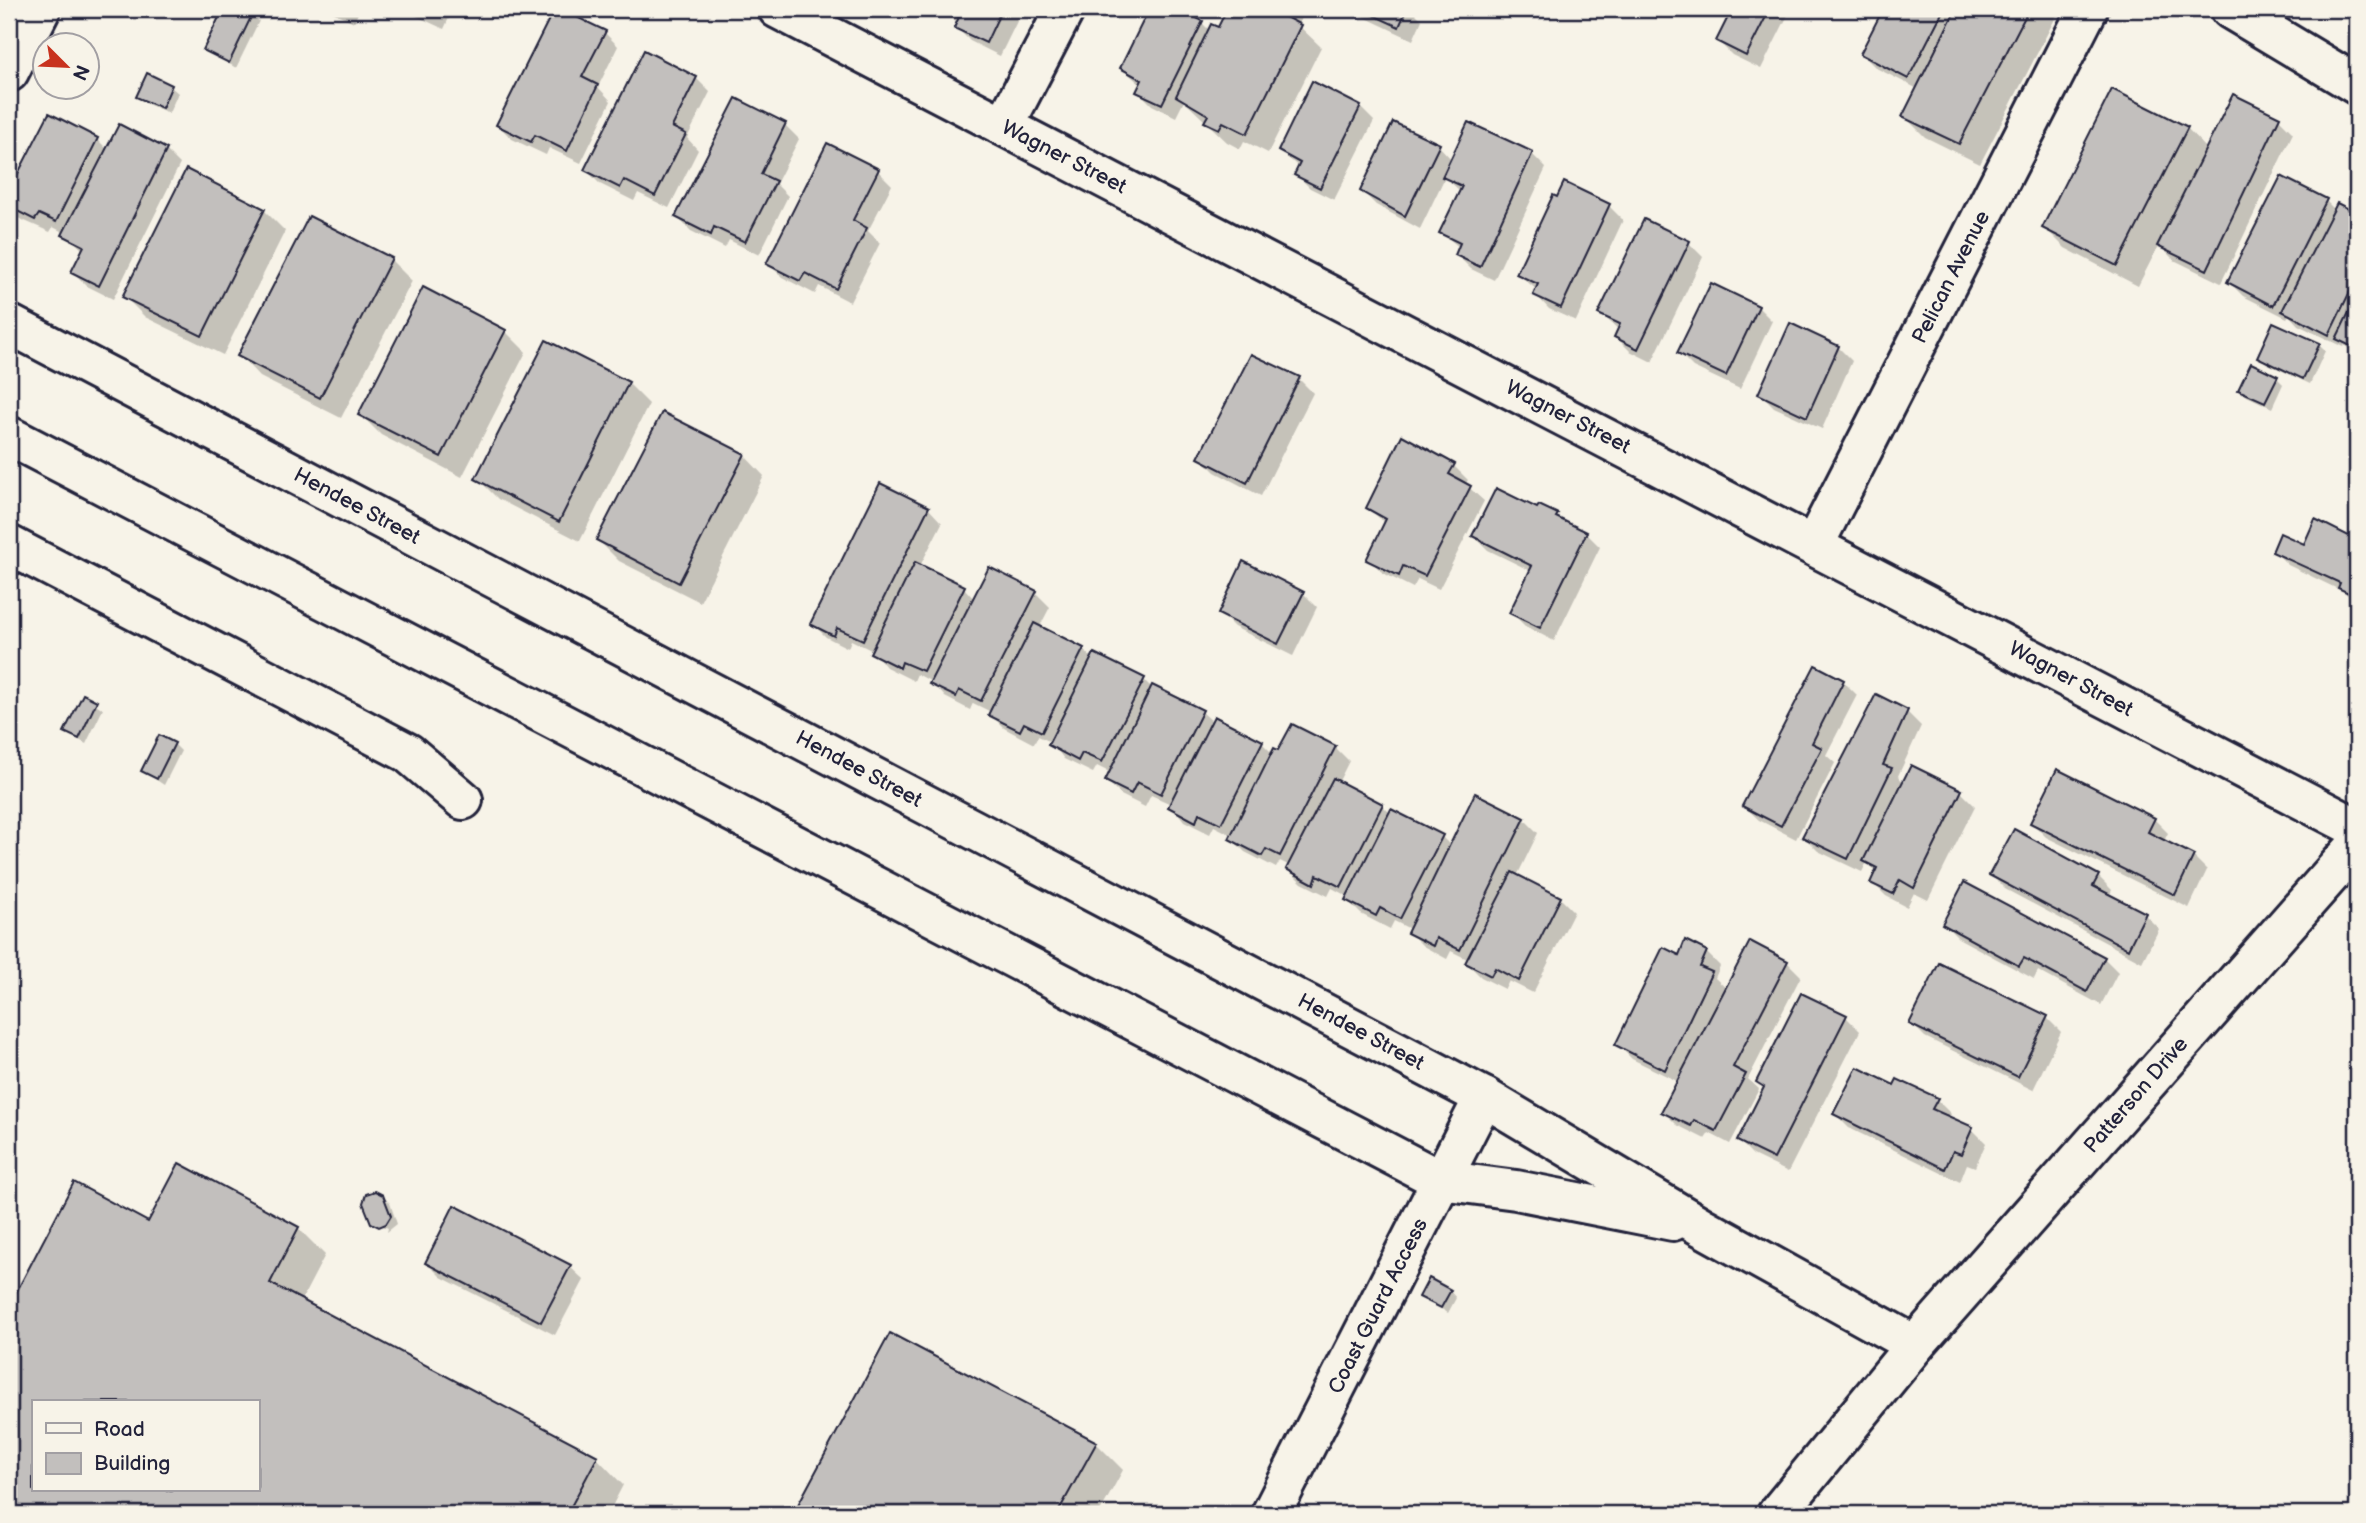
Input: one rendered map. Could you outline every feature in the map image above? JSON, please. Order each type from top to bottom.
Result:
[{"type":"street","points":[[9,72],[41,9]]},
{"type":"street","name":"Wagner Street","points":[[778,9],[2357,828]]},
{"type":"street","points":[[1004,126],[1065,9]]},
{"type":"street","name":"Pelican Avenue","points":[[1814,545],[2088,9]]},
{"type":"street","points":[[2230,9],[2357,85]]},
{"type":"street","name":"Hendee Street","points":[[9,324],[1484,1097],[1702,1227],[1915,1345]]},
{"type":"street","name":"Hendee Street","points":[[9,436],[1440,1180],[1516,1190],[1702,1227]]},
{"type":"street","points":[[9,545],[408,753],[463,800]]},
{"type":"street","name":"Patterson Drive","points":[[1777,1514],[1915,1345],[2357,845]]},
{"type":"street","name":"Coast Guard Access","points":[[1271,1514],[1484,1097]]},
{"type":"building","points":[[223,9],[245,9],[253,13],[229,63],[203,50]]},
{"type":"building","points":[[554,9],[560,9],[606,31],[582,77],[598,85],[567,151],[535,135],[531,142],[496,125]]},
{"type":"building","points":[[941,9],[1002,9],[986,43],[954,28],[959,17]]},
{"type":"building","points":[[1149,9],[1177,9],[1203,21],[1162,104],[1136,92],[1142,80],[1120,68]]},
{"type":"building","points":[[1227,9],[1275,9],[1274,11],[1301,25],[1247,134],[1223,122],[1219,129],[1204,122],[1208,115],[1176,96],[1211,24],[1218,27]]},
{"type":"building","points":[[1360,9],[1407,9],[1399,27]]},
{"type":"building","points":[[1732,9],[1770,9],[1746,56],[1716,41]]},
{"type":"building","points":[[1883,9],[1944,9],[1908,79],[1860,54]]},
{"type":"building","points":[[1956,9],[2029,9],[1959,144],[1902,117]]},
{"type":"building","points":[[644,50],[697,77],[672,127],[686,134],[655,196],[624,180],[620,188],[584,170]]},
{"type":"building","points":[[147,73],[172,85],[162,108],[136,97]]},
{"type":"building","points":[[1312,81],[1361,106],[1320,188],[1294,175],[1300,163],[1278,151]]},
{"type":"building","points":[[2112,89],[2188,127],[2117,266],[2042,228]]},
{"type":"building","points":[[2233,94],[2280,117],[2207,270],[2157,246]]},
{"type":"building","points":[[736,98],[786,123],[761,174],[776,181],[745,242],[714,227],[711,235],[675,217]]},
{"type":"building","points":[[49,113],[98,138],[56,222],[39,214],[35,220],[9,207],[9,191]]},
{"type":"building","points":[[1393,122],[1440,144],[1405,216],[1360,191]]},
{"type":"building","points":[[1468,122],[1533,152],[1480,267],[1455,255],[1460,243],[1439,233],[1462,186],[1442,177]]},
{"type":"building","points":[[119,124],[167,149],[99,286],[71,272],[84,246],[62,235]]},
{"type":"building","points":[[827,143],[879,169],[853,220],[867,228],[836,289],[805,273],[800,281],[766,264]]},
{"type":"building","points":[[186,169],[265,209],[202,336],[122,297]]},
{"type":"building","points":[[2281,176],[2327,199],[2273,306],[2227,282]]},
{"type":"building","points":[[1564,182],[1610,204],[1561,308],[1533,295],[1538,284],[1516,274],[1553,195],[1557,197]]},
{"type":"building","points":[[2337,203],[2357,213],[2357,277],[2329,335],[2282,311]]},
{"type":"building","points":[[309,216],[392,258],[320,398],[237,356]]},
{"type":"building","points":[[1644,219],[1690,241],[1638,349],[1614,337],[1620,324],[1598,314]]},
{"type":"building","points":[[1711,283],[1759,306],[1726,376],[1677,353]]},
{"type":"building","points":[[423,287],[506,330],[441,457],[358,415]]},
{"type":"building","points":[[2357,296],[2357,349],[2336,339]]},
{"type":"building","points":[[2273,322],[2320,343],[2303,379],[2257,357]]},
{"type":"building","points":[[1790,323],[1839,346],[1807,417],[1758,394]]},
{"type":"building","points":[[546,340],[629,382],[559,522],[475,479]]},
{"type":"building","points":[[1251,354],[1300,377],[1247,483],[1198,458]]},
{"type":"building","points":[[2251,363],[2278,376],[2265,402],[2238,390]]},
{"type":"building","points":[[662,412],[745,454],[679,583],[596,540]]},
{"type":"building","points":[[1402,435],[1455,464],[1449,474],[1471,486],[1425,576],[1403,566],[1399,576],[1366,560],[1386,519],[1366,508]]},
{"type":"building","points":[[880,483],[929,507],[863,640],[837,628],[834,636],[810,624]]},
{"type":"building","points":[[1496,488],[1537,508],[1539,505],[1558,514],[1556,517],[1587,532],[1540,628],[1509,613],[1532,566],[1472,536]]},
{"type":"building","points":[[2315,519],[2357,540],[2357,597],[2338,588],[2340,583],[2272,552],[2280,533],[2304,544]]},
{"type":"building","points":[[1243,561],[1304,592],[1278,644],[1218,614]]},
{"type":"building","points":[[915,562],[965,586],[923,671],[902,662],[900,668],[870,653]]},
{"type":"building","points":[[989,567],[1037,591],[981,701],[959,690],[956,697],[929,684]]},
{"type":"building","points":[[1034,623],[1084,648],[1042,732],[1024,723],[1020,731],[988,715]]},
{"type":"building","points":[[1094,653],[1145,678],[1102,762],[1082,753],[1078,761],[1048,745]]},
{"type":"building","points":[[1815,665],[1844,680],[1812,743],[1822,748],[1781,826],[1742,806]]},
{"type":"building","points":[[1152,685],[1203,710],[1161,794],[1137,782],[1131,794],[1105,781]]},
{"type":"building","points":[[83,694],[97,701],[79,739],[64,732]]},
{"type":"building","points":[[1876,694],[1908,710],[1883,765],[1892,768],[1848,859],[1802,837]]},
{"type":"building","points":[[1214,716],[1263,741],[1221,824],[1199,813],[1196,822],[1168,807]]},
{"type":"building","points":[[1292,724],[1336,746],[1280,856],[1266,849],[1262,856],[1229,839],[1274,748],[1278,750]]},
{"type":"building","points":[[159,735],[175,743],[157,779],[141,771]]},
{"type":"building","points":[[1911,765],[1962,790],[1914,888],[1900,880],[1893,894],[1870,883],[1877,868],[1863,861]]},
{"type":"building","points":[[2057,769],[2155,818],[2148,832],[2194,855],[2175,895],[2030,823]]},
{"type":"building","points":[[1333,778],[1383,804],[1341,887],[1317,875],[1314,884],[1286,869]]},
{"type":"building","points":[[1475,793],[1525,818],[1460,950],[1436,938],[1433,946],[1407,933]]},
{"type":"building","points":[[1391,809],[1443,835],[1400,919],[1380,908],[1376,916],[1345,900]]},
{"type":"building","points":[[2014,829],[2099,875],[2093,886],[2146,913],[2128,949],[1989,875]]},
{"type":"building","points":[[1512,872],[1561,897],[1519,981],[1495,968],[1491,976],[1465,963]]},
{"type":"building","points":[[1964,882],[2105,957],[2087,992],[2024,958],[2019,966],[1942,924]]},
{"type":"building","points":[[1685,940],[1707,951],[1700,967],[1712,972],[1665,1070],[1615,1045],[1663,947],[1679,955]]},
{"type":"building","points":[[1750,941],[1788,961],[1733,1067],[1746,1074],[1716,1131],[1694,1120],[1691,1126],[1661,1112]]},
{"type":"building","points":[[1939,963],[2048,1016],[2018,1077],[1909,1024]]},
{"type":"building","points":[[1801,993],[1847,1015],[1774,1159],[1737,1141],[1764,1087],[1756,1082]]},
{"type":"building","points":[[1857,1067],[1894,1085],[1897,1079],[1938,1098],[1932,1109],[1973,1127],[1961,1154],[1953,1151],[1945,1169],[1833,1114]]},
{"type":"building","points":[[179,1163],[299,1227],[270,1283],[598,1456],[567,1514],[9,1514],[9,1306],[74,1182],[148,1222]]},
{"type":"building","points":[[375,1191],[383,1195],[391,1216],[386,1224],[379,1227],[371,1223],[363,1203],[366,1194]]},
{"type":"building","points":[[454,1205],[571,1265],[541,1322],[425,1263]]},
{"type":"building","points":[[1429,1278],[1451,1290],[1441,1308],[1419,1297]]},
{"type":"building","points":[[890,1333],[1097,1442],[1057,1514],[793,1514]]}]
